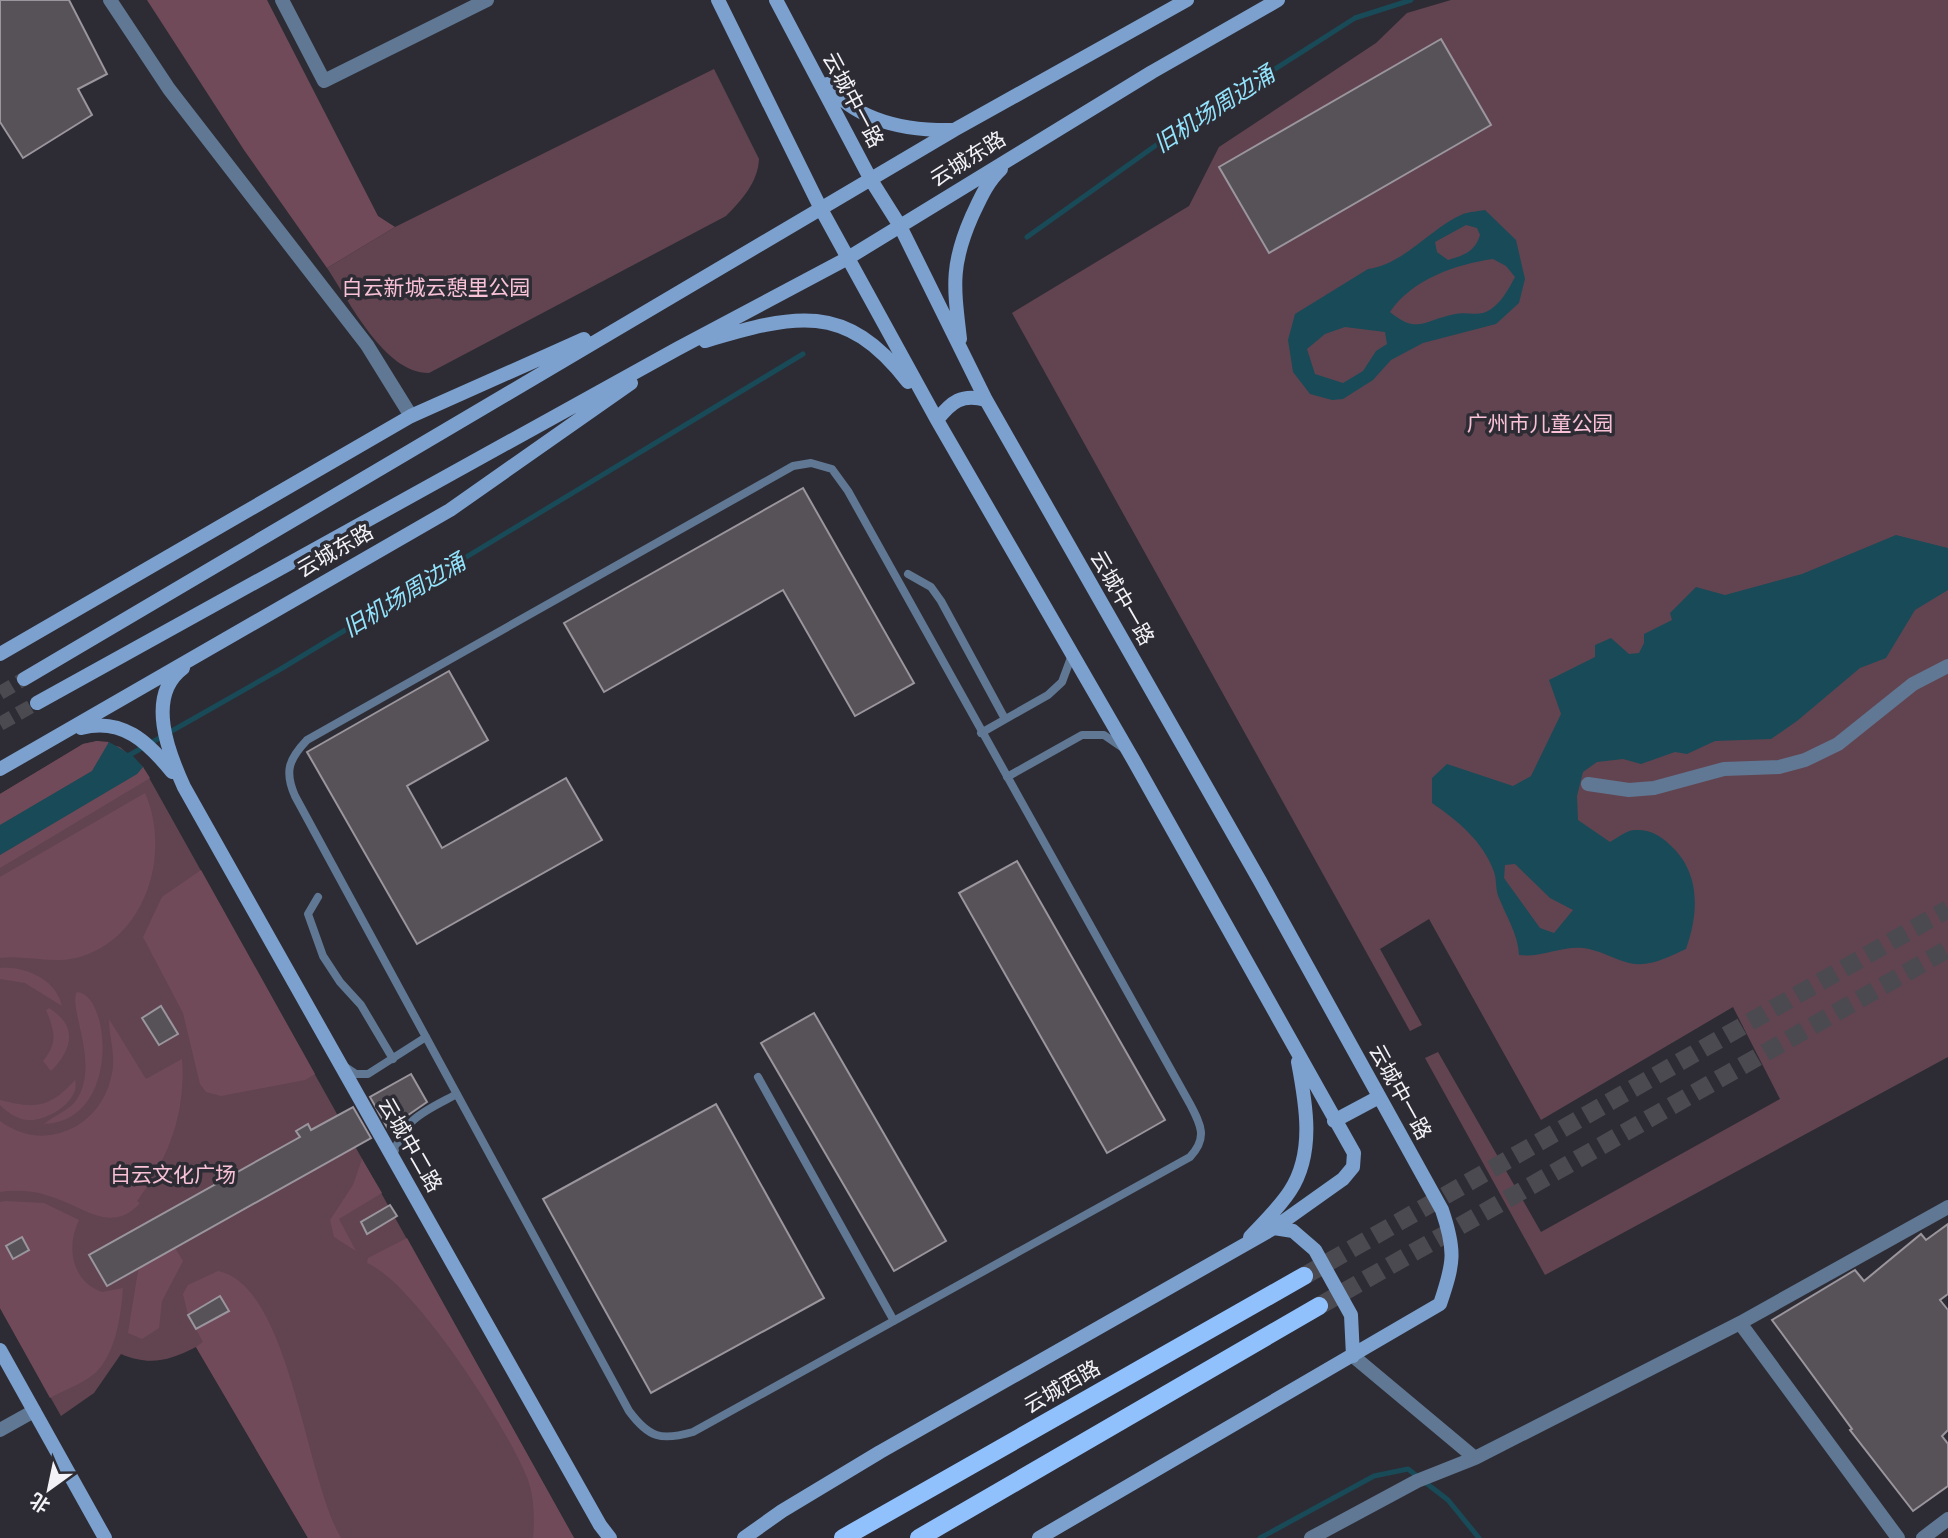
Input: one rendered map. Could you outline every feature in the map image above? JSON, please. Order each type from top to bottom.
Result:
[{"type":"main road","points":[[718,0],[821,209],[937,420],[1128,751],[1354,1153],[1353,1167],[1343,1179],[1274,1228],[880,1452],[782,1511],[744,1538]]},
{"type":"main road","name":"云城中一路","points":[[776,0],[871,180],[900,226],[986,400],[1442,1210],[1453,1244],[1450,1276],[1440,1304],[1039,1538]]},
{"type":"main road","name":"云城东路","points":[[24,679],[954,130],[1187,0]]},
{"type":"main road","name":"云城东路","points":[[37,703],[677,349],[848,258],[1278,0]]},
{"type":"main road","points":[[805,54],[837,96],[868,117],[910,128],[954,130]]},
{"type":"main road","points":[[962,351],[954,294],[955,261],[980,199],[992,177],[1014,156]]},
{"type":"main road","name":"云城东路","points":[[0,654],[411,416],[649,310]]},
{"type":"main road","points":[[677,349],[785,320],[834,323],[857,334],[878,349],[895,366],[937,420]]},
{"type":"main road","name":"云城东路","points":[[0,768],[450,510],[562,434],[677,349]]},
{"type":"main road","points":[[937,420],[956,400],[974,396],[986,400]]},
{"type":"main road","points":[[184,787],[166,746],[165,698],[169,685],[179,671],[214,646]]},
{"type":"main road","points":[[64,732],[113,724],[143,741],[184,787]]},
{"type":"main road","name":"云城中二路","points":[[184,787],[602,1532],[611,1538]]},
{"type":"main road","points":[[1241,1247],[1289,1192],[1300,1165],[1307,1113],[1295,1047]]},
{"type":"main road","points":[[1334,1121],[1379,1097]]},
{"type":"main road","points":[[1274,1228],[1293,1231],[1315,1250],[1351,1315],[1353,1356]]},
{"type":"main road","name":"云城西路","points":[[842,1538],[1304,1276]]},
{"type":"main road","points":[[919,1538],[1319,1306]]},
{"type":"main road","points":[[0,1350],[105,1538]]},
{"type":"street","points":[[110,0],[169,89],[367,345],[411,416]]},
{"type":"street","points":[[282,0],[324,81],[487,0]]},
{"type":"street","points":[[1588,784],[1629,790],[1654,788],[1724,769],[1779,767],[1805,760],[1838,744],[1913,684],[1948,666]]},
{"type":"street","points":[[1311,1538],[1417,1480],[1475,1458],[1740,1323],[1948,1207]]},
{"type":"street","points":[[1740,1323],[1898,1538]]},
{"type":"street","points":[[1353,1356],[1475,1458]]},
{"type":"street","points":[[0,1430],[34,1411]]},
{"type":"street","points":[[1923,1538],[1948,1520]]},
{"type":"lane","points":[[811,463],[832,469],[848,491],[1007,778],[1191,1104],[1203,1129],[1201,1146],[1190,1157],[693,1432],[658,1437],[642,1429],[629,1411],[295,796],[288,779],[290,759],[307,740],[793,466],[811,463]]},
{"type":"lane","points":[[908,575],[932,587],[1005,719]]},
{"type":"lane","points":[[981,733],[1048,695],[1062,682],[1072,655]]},
{"type":"lane","points":[[1007,778],[1082,735],[1104,735],[1128,751]]},
{"type":"lane","points":[[318,897],[308,914],[312,932],[334,974],[361,1004],[393,1059]]},
{"type":"lane","points":[[339,1063],[356,1074],[368,1074],[426,1037]]},
{"type":"lane","points":[[758,1077],[894,1321]]},
{"type":"lane","points":[[393,1157],[399,1135],[408,1122],[457,1094]]},
{"type":"green space","name":"广州市儿童公园","points":[[1451,0],[1948,0],[1948,1057],[1545,1275],[1425,1058],[1438,1052],[1541,1232],[1780,1099],[1733,1007],[1541,1120],[1429,919],[1380,949],[1422,1025],[1410,1031],[1012,313],[1189,206],[1219,147],[1376,43],[1407,13]]},
{"type":"green space","name":"白云新城云憩里公园","points":[[714,69],[759,159],[752,183],[732,210],[726,216],[429,373],[413,370],[383,349],[327,268],[395,227]]},
{"type":"green space","name":"白云文化广场","points":[[97,741],[120,747],[143,767],[574,1538],[308,1538],[196,1347],[168,1359],[150,1361],[121,1354],[94,1393],[61,1416],[0,1308],[0,794],[83,744]]},
{"type":"shaded area","points":[[147,0],[267,0],[378,216],[395,227],[327,268],[244,150]]},
{"type":"shaded area","points":[[109,742],[92,771],[0,825],[0,794],[83,744]]},
{"type":"shaded area","points":[[143,767],[150,778],[0,868],[0,855],[137,774]]},
{"type":"shaded area","points":[[145,793],[153,817],[153,868],[135,915],[119,934],[99,949],[66,960],[0,958],[0,877]]},
{"type":"shaded area","points":[[201,870],[315,1074],[305,1080],[221,1096],[206,1092],[200,1084],[183,1013],[143,937],[162,897]]},
{"type":"shaded area","points":[[0,968],[19,969],[38,976],[53,988],[62,1006],[25,983],[0,979]]},
{"type":"shaded area","points":[[77,992],[89,998],[97,1013],[102,1034],[102,1058],[97,1082],[86,1103],[69,1118],[44,1124],[75,1102],[82,1088],[85,1055],[76,1010]]},
{"type":"shaded area","points":[[49,1008],[65,1022],[69,1038],[64,1054],[51,1071],[43,1061],[54,1037],[46,1010]]},
{"type":"shaded area","points":[[109,1019],[146,1079],[182,1059],[181,1098],[173,1134],[158,1168],[137,1201],[140,1203],[130,1212],[109,1218],[42,1194],[0,1192],[0,1121],[17,1131],[53,1135],[69,1130],[97,1108],[112,1073]]},
{"type":"shaded area","points":[[75,1080],[76,1088],[68,1102],[45,1117],[21,1119],[0,1105],[0,1100],[23,1105],[50,1101]]},
{"type":"shaded area","points":[[362,1159],[382,1193],[339,1219],[356,1251],[334,1237],[330,1220],[353,1185]]},
{"type":"shaded area","points":[[0,1202],[44,1203],[79,1220],[72,1251],[78,1271],[92,1287],[102,1292],[123,1288],[116,1334],[108,1356],[94,1374],[50,1398],[0,1308]]},
{"type":"shaded area","points":[[407,1238],[574,1538],[533,1538],[534,1509],[530,1486],[502,1428],[434,1327],[387,1276],[367,1263],[368,1258]]},
{"type":"shaded area","points":[[174,1246],[183,1261],[162,1301],[159,1328],[142,1339],[128,1333],[138,1271],[145,1261]]},
{"type":"shaded area","points":[[218,1271],[242,1284],[263,1310],[279,1346],[328,1510],[341,1538],[308,1538],[196,1347],[203,1342],[196,1329],[229,1311],[220,1297],[188,1315],[183,1294],[188,1285]]},
{"type":"water","points":[[1485,210],[1516,240],[1525,279],[1519,303],[1496,324],[1423,343],[1391,360],[1373,380],[1343,399],[1332,400],[1310,394],[1293,372],[1288,340],[1295,314],[1368,269],[1393,261],[1451,220],[1463,214]],"holes":[[[1466,225],[1477,228],[1480,235],[1472,249],[1448,260],[1437,252],[1435,242]],[[1493,259],[1506,266],[1515,277],[1494,307],[1480,314],[1455,314],[1415,324],[1408,323],[1390,312],[1422,282],[1464,265]],[[1345,327],[1385,332],[1387,344],[1376,351],[1363,371],[1343,383],[1315,374],[1307,349],[1325,334]]]},
{"type":"water","points":[[1896,535],[1948,548],[1948,590],[1915,610],[1886,658],[1860,668],[1797,721],[1771,739],[1715,741],[1687,754],[1675,752],[1641,764],[1623,759],[1597,762],[1583,772],[1577,796],[1578,820],[1610,842],[1632,830],[1654,833],[1669,844],[1687,867],[1692,880],[1695,907],[1686,949],[1644,964],[1629,963],[1583,948],[1519,955],[1517,940],[1498,895],[1495,875],[1489,861],[1469,833],[1432,803],[1432,778],[1447,764],[1513,786],[1531,776],[1561,714],[1549,680],[1595,657],[1595,645],[1611,638],[1629,654],[1639,653],[1644,643],[1644,634],[1672,620],[1670,613],[1696,587],[1725,595],[1802,574]],"holes":[[[1515,864],[1550,898],[1573,910],[1554,933],[1540,928],[1504,878],[1505,865]]]},
{"type":"water","points":[[109,742],[133,756],[143,767],[137,774],[0,855],[0,825],[92,771]]},
{"type":"building","points":[[0,0],[69,0],[107,74],[78,89],[92,115],[23,158],[0,122]]},
{"type":"building","points":[[1441,39],[1491,125],[1269,253],[1219,167]]},
{"type":"building","points":[[803,488],[914,683],[855,716],[783,590],[604,692],[564,623]]},
{"type":"building","points":[[449,671],[488,740],[407,786],[442,848],[566,778],[602,840],[417,944],[307,752]]},
{"type":"building","points":[[1017,861],[1165,1120],[1107,1153],[959,893]]},
{"type":"building","points":[[161,1006],[178,1034],[159,1045],[142,1018]]},
{"type":"building","points":[[814,1013],[946,1241],[894,1271],[761,1043]]},
{"type":"building","points":[[411,1074],[427,1102],[388,1129],[370,1097]]},
{"type":"building","points":[[716,1104],[824,1298],[651,1393],[543,1199]]},
{"type":"building","name":"白云文化广场","points":[[353,1107],[371,1138],[107,1286],[89,1255],[300,1137],[296,1131],[308,1124],[311,1130]]},
{"type":"building","points":[[390,1205],[397,1216],[367,1234],[361,1222]]},
{"type":"building","points":[[1948,1224],[1948,1294],[1940,1300],[1948,1310],[1948,1430],[1942,1436],[1948,1444],[1948,1486],[1913,1511],[1850,1430],[1852,1429],[1772,1320],[1855,1270],[1864,1281],[1921,1234],[1926,1240]]},
{"type":"building","points":[[22,1237],[29,1250],[13,1259],[6,1246]]},
{"type":"building","points":[[220,1296],[229,1311],[196,1329],[188,1315]]},
{"type":"waterway","name":"旧机场周边涌","points":[[1027,237],[1162,141],[1355,18],[1411,0]]},
{"type":"waterway","name":"旧机场周边涌","points":[[126,757],[279,670],[803,354]]},
{"type":"waterway","name":"旧机场周边涌","points":[[1260,1538],[1374,1476],[1408,1469],[1448,1500],[1479,1538]]},
{"type":"tunnel","points":[[0,693],[24,679]]},
{"type":"tunnel","points":[[0,724],[37,703]]},
{"type":"tunnel","points":[[1304,1276],[1948,909]]},
{"type":"tunnel","points":[[1319,1306],[1948,949]]}]
